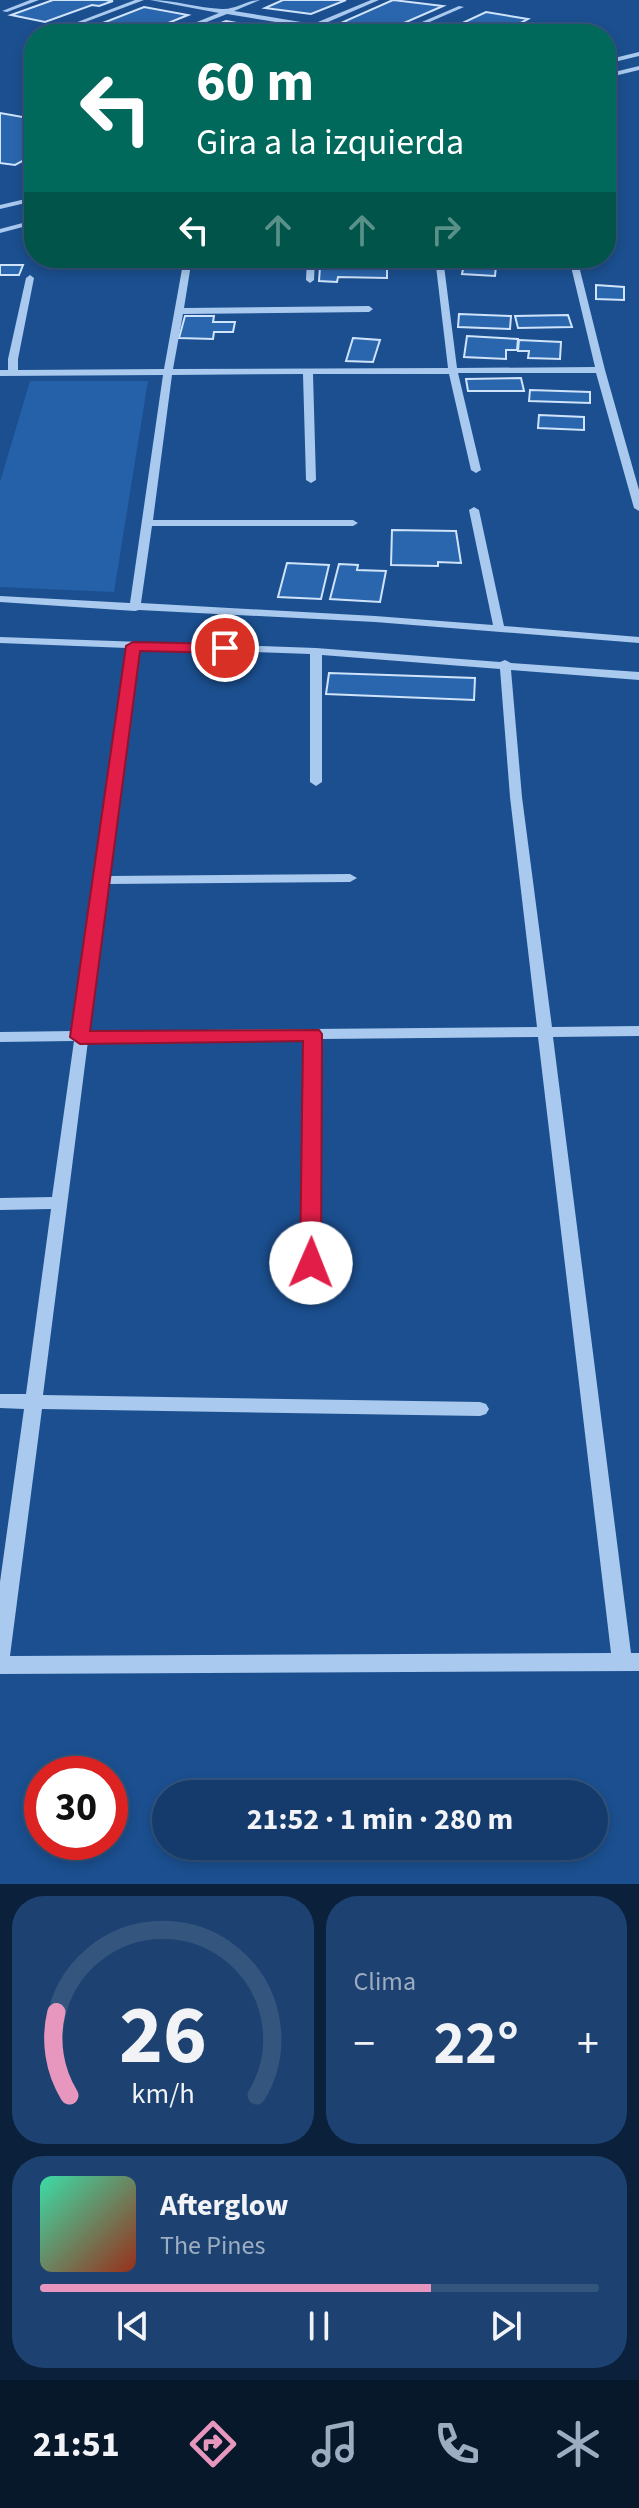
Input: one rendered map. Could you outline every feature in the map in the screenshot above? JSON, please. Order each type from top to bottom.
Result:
[{"type":"street","points":[[5,11],[36,0]]},
{"type":"street","points":[[75,24],[141,0]]},
{"type":"street","points":[[153,0],[302,24]]},
{"type":"street","points":[[196,24],[257,0]]},
{"type":"street","points":[[319,24],[376,0]]},
{"type":"street","points":[[421,24],[461,7]]},
{"type":"street","points":[[616,60],[639,54]]},
{"type":"street","points":[[616,74],[639,68]]},
{"type":"street","points":[[0,207],[24,201]]},
{"type":"street","points":[[0,231],[24,225]]},
{"type":"street","points":[[135,608],[168,372],[186,268]]},
{"type":"street","points":[[310,280],[311,268]]},
{"type":"street","points":[[440,268],[453,370],[476,470]]},
{"type":"street","points":[[575,268],[639,508]]},
{"type":"street","points":[[13,373],[13,359],[30,278]]},
{"type":"street","points":[[180,311],[369,309]]},
{"type":"street","points":[[0,373],[600,370]]},
{"type":"street","points":[[308,372],[311,480]]},
{"type":"street","points":[[474,510],[499,628]]},
{"type":"street","points":[[146,523],[353,523]]},
{"type":"street","points":[[0,599],[375,619],[639,640]]},
{"type":"street","points":[[0,640],[316,651],[505,663],[639,676]]},
{"type":"street","points":[[0,1656],[133,646]]},
{"type":"street","points":[[316,651],[316,782]]},
{"type":"street","points":[[0,1665],[630,1662],[545,1032],[516,797],[505,663]]},
{"type":"street","points":[[101,880],[350,878]]},
{"type":"street","points":[[0,1037],[639,1031]]},
{"type":"street","points":[[311,1263],[313,1034]]},
{"type":"street","points":[[0,1204],[58,1203]]},
{"type":"street","points":[[0,1401],[480,1409]]},
{"type":"shaded area","points":[[30,381],[148,381],[114,592],[0,587],[0,482]]},
{"type":"building","points":[[53,0],[113,1],[45,22],[11,15]]},
{"type":"building","points":[[283,0],[346,0],[311,14],[265,8]]},
{"type":"building","points":[[393,0],[443,6],[402,24],[343,22]]},
{"type":"building","points":[[144,7],[188,15],[166,24],[100,24]]},
{"type":"building","points":[[486,12],[528,19],[519,24],[460,24]]},
{"type":"building","points":[[0,113],[24,117],[24,160],[15,165],[0,163]]},
{"type":"building","points":[[0,265],[23,265],[19,275],[0,275]]},
{"type":"building","points":[[320,268],[387,268],[387,278],[338,277],[337,282],[319,281]]},
{"type":"building","points":[[463,268],[496,268],[495,276],[462,274]]},
{"type":"building","points":[[596,285],[624,287],[624,300],[596,299]]},
{"type":"building","points":[[459,314],[511,316],[510,329],[458,327]]},
{"type":"building","points":[[568,315],[572,327],[518,328],[515,316]]},
{"type":"building","points":[[185,316],[214,316],[213,322],[235,322],[233,332],[214,332],[213,339],[179,338]]},
{"type":"building","points":[[467,336],[518,339],[517,350],[506,350],[506,359],[464,357]]},
{"type":"building","points":[[353,338],[380,340],[373,362],[346,361]]},
{"type":"building","points":[[519,340],[561,342],[560,359],[528,358],[529,351],[518,351]]},
{"type":"building","points":[[521,378],[524,391],[468,391],[466,379]]},
{"type":"building","points":[[530,390],[590,392],[590,403],[529,401]]},
{"type":"building","points":[[539,415],[584,417],[584,430],[538,428]]},
{"type":"building","points":[[392,530],[456,531],[461,563],[391,565]]},
{"type":"building","points":[[287,563],[329,565],[321,599],[278,597]]},
{"type":"building","points":[[339,564],[358,565],[357,570],[386,571],[380,602],[330,599]]},
{"type":"building","points":[[329,673],[475,678],[474,700],[326,694]]},
{"type":"route","points":[[225,648],[133,646],[80,1037],[313,1034],[311,1263]]}]
